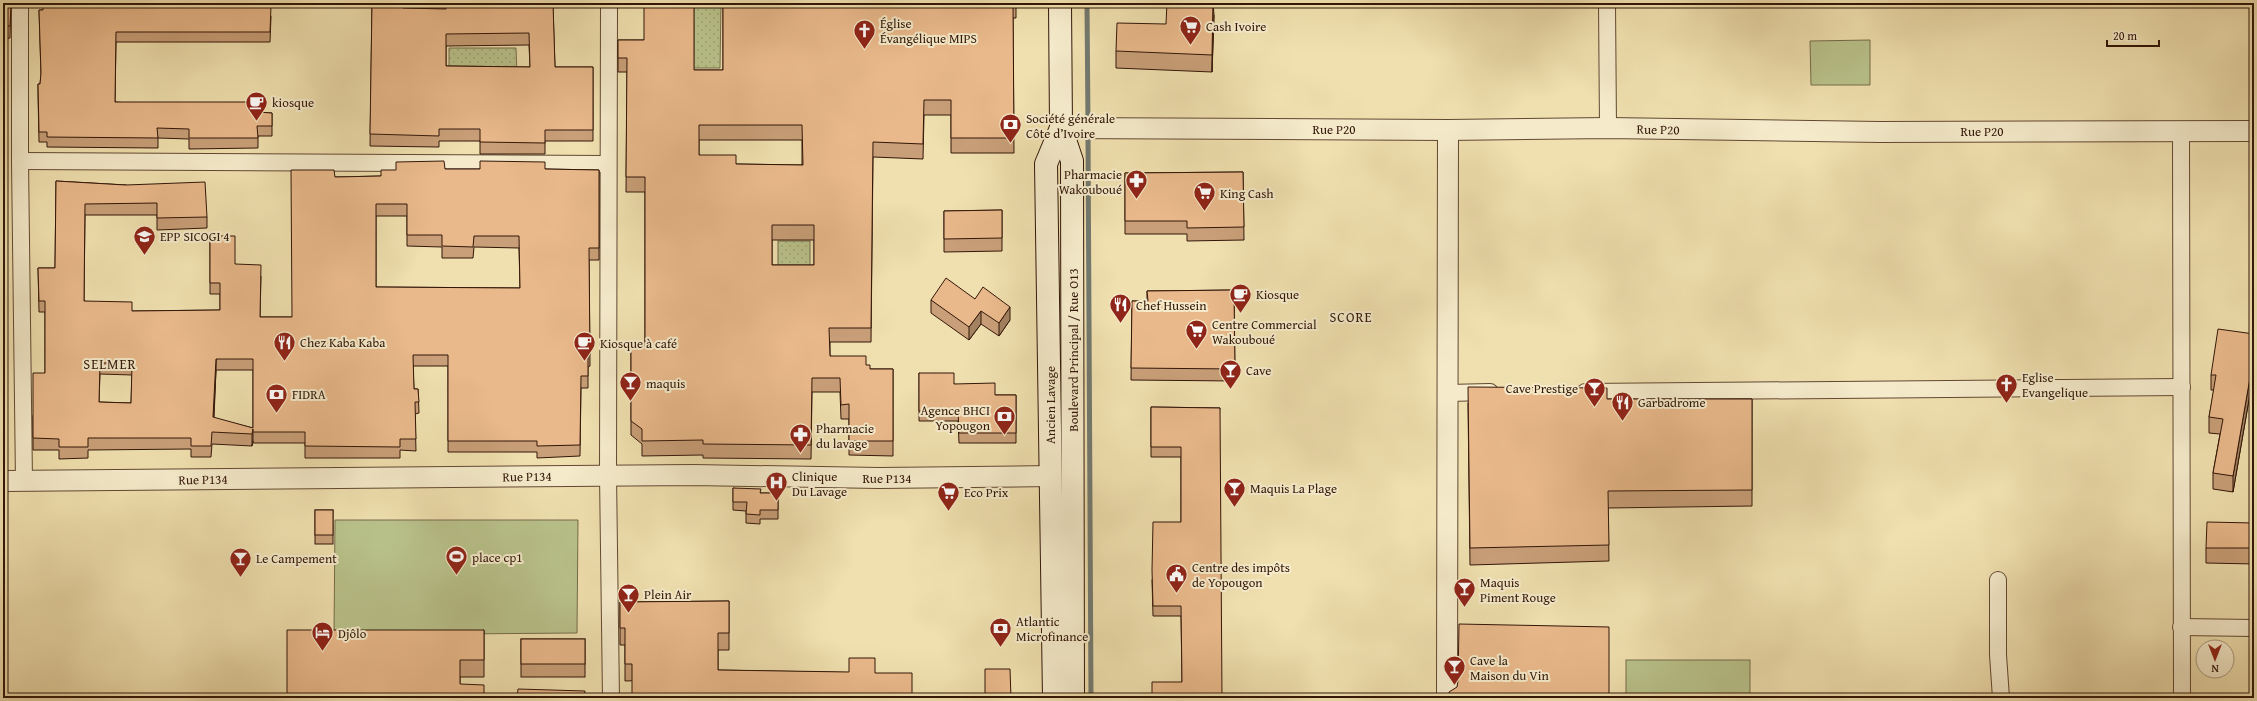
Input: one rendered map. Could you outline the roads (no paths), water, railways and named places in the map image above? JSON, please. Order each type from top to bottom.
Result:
[{"type":"main road","name":"Boulevard Principal / Rue O13","points":[[1060,3],[1061,128],[1072,161],[1073,698]]},
{"type":"main road","name":"Ancien Lavage","points":[[1054,692],[1046,164],[1061,128]]},
{"type":"street","points":[[20,3],[20,161],[24,481]]},
{"type":"street","points":[[608,3],[608,476],[611,698]]},
{"type":"street","points":[[1607,3],[1608,128]]},
{"type":"street","name":"Rue P20","points":[[1061,128],[1448,130],[1608,128],[1865,132],[2254,130]]},
{"type":"street","points":[[1447,698],[1448,130]]},
{"type":"street","points":[[2181,131],[2182,698]]},
{"type":"street","points":[[20,161],[608,164]]},
{"type":"street","points":[[1573,392],[2182,387]]},
{"type":"street","points":[[1447,393],[1502,392]]},
{"type":"street","name":"Rue P134","points":[[3,481],[608,476],[879,478],[1051,476]]},
{"type":"street","points":[[1998,580],[1998,655],[2002,698]]},
{"type":"street","points":[[2181,627],[2254,628]]},
{"type":"waterway","points":[[1087,3],[1088,125]]},
{"type":"waterway","points":[[1088,133],[1091,698]]},
{"type":"place","name":"Cash Ivoire","points":[[1191,46]]},
{"type":"place","name":"Église Évangélique MIPS","points":[[864,50]]},
{"type":"place","name":"kiosque","points":[[257,122]]},
{"type":"place","name":"Société générale Côte d’Ivoire","points":[[1011,144]]},
{"type":"place","name":"Pharmacie Wakouboué","points":[[1137,200]]},
{"type":"place","name":"King Cash","points":[[1204,212]]},
{"type":"place","name":"EPP SICOGI 4","points":[[144,256]]},
{"type":"place","name":"Kiosque","points":[[1240,314]]},
{"type":"place","name":"Chef Hussein","points":[[1121,324]]},
{"type":"place","name":"Centre Commercial Wakouboué","points":[[1196,350]]},
{"type":"place","name":"Chez Kaba Kaba","points":[[284,362]]},
{"type":"place","name":"Kiosque à café","points":[[585,362]]},
{"type":"place","name":"Cave","points":[[1231,390]]},
{"type":"place","name":"maquis","points":[[630,402]]},
{"type":"place","name":"Eglise Evangelique","points":[[2007,404]]},
{"type":"place","name":"Cave Prestige","points":[[1594,408]]},
{"type":"place","name":"FIDRA","points":[[276,414]]},
{"type":"place","name":"Garbadrome","points":[[1623,422]]},
{"type":"place","name":"Agence BHCI Yopougon","points":[[1005,436]]},
{"type":"place","name":"Pharmacie du lavage","points":[[801,454]]},
{"type":"place","name":"Clinique Du Lavage","points":[[776,502]]},
{"type":"place","name":"Maquis La Plage","points":[[1234,508]]},
{"type":"place","name":"Eco Prix","points":[[949,512]]},
{"type":"place","name":"place cp1","points":[[456,576]]},
{"type":"place","name":"Le Campement","points":[[240,578]]},
{"type":"place","name":"Centre des impôts de Yopougon","points":[[1177,594]]},
{"type":"place","name":"Maquis Piment Rouge","points":[[1464,608]]},
{"type":"place","name":"Plein Air","points":[[628,614]]},
{"type":"place","name":"Atlantic Microfinance","points":[[1001,648]]},
{"type":"place","name":"Djôlo","points":[[323,652]]},
{"type":"place","name":"Cave la Maison du Vin","points":[[1454,686]]},
{"type":"district","name":"SCORE","points":[[1351,317]]},
{"type":"district","name":"SELMER","points":[[110,364]]}]
